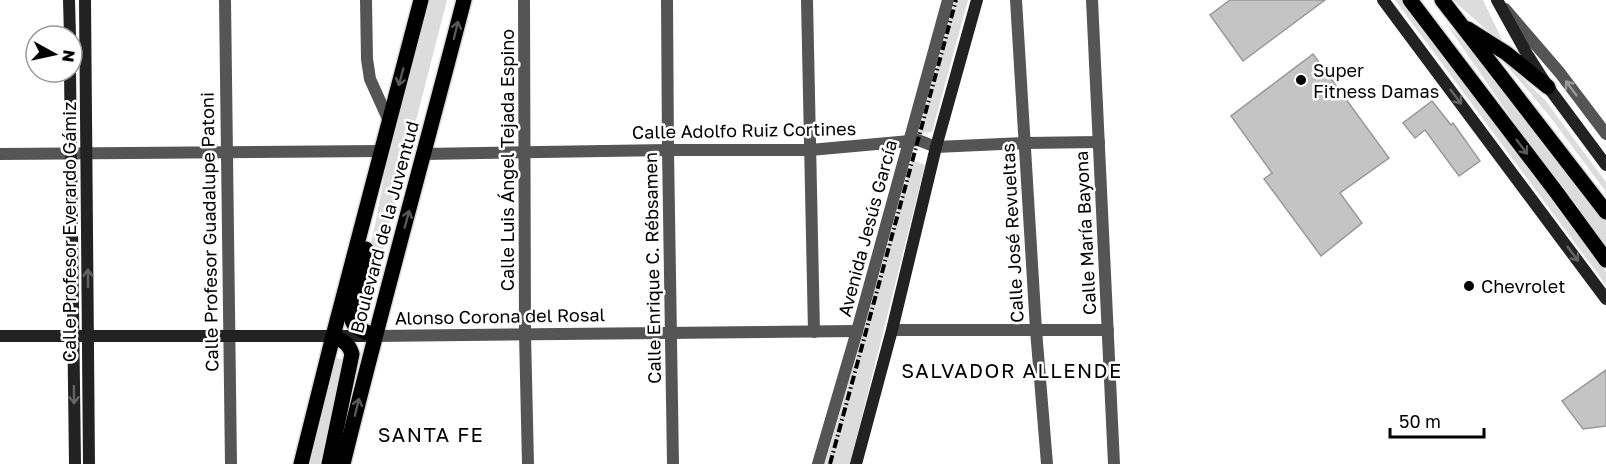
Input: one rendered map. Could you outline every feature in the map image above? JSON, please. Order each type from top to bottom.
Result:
[{"type":"main road","name":"Boulevard de la Juventud","points":[[301,464],[421,0]]},
{"type":"main road","name":"Boulevard de la Juventud","points":[[343,464],[464,0]]},
{"type":"main road","points":[[1410,0],[1606,260]]},
{"type":"main road","points":[[1442,0],[1606,212]]},
{"type":"main road","points":[[1461,25],[1506,52],[1548,87]]},
{"type":"main road","points":[[370,195],[372,218],[352,309],[352,321],[357,328],[375,336]]},
{"type":"main road","points":[[329,464],[351,354],[349,346],[333,336]]},
{"type":"street","points":[[69,0],[70,24]]},
{"type":"street","name":"Calle Profesor Everardo Gámiz","points":[[85,0],[89,464]]},
{"type":"street","name":"Calle Profesor Guadalupe Patoni","points":[[225,0],[231,464]]},
{"type":"street","points":[[366,0],[367,59],[370,79],[389,121]]},
{"type":"street","name":"Calle Luis Ángel Tejada Espino","points":[[524,0],[525,334],[528,464]]},
{"type":"street","name":"Calle Enrique C. Rébsamen","points":[[668,0],[673,464]]},
{"type":"street","points":[[807,0],[814,332]]},
{"type":"street","name":"Avenida Jesús García","points":[[818,464],[948,0]]},
{"type":"street","points":[[856,464],[892,330],[936,147],[977,0]]},
{"type":"street","name":"Calle José Revueltas","points":[[1016,0],[1036,330],[1047,464]]},
{"type":"street","name":"Calle María Bayona","points":[[1092,0],[1114,464]]},
{"type":"street","points":[[1383,0],[1606,299]]},
{"type":"street","points":[[1497,0],[1548,87],[1606,165]]},
{"type":"street","points":[[1497,0],[1560,74],[1606,134]]},
{"type":"street","name":"Calle Profesor Everardo Gámiz","points":[[70,84],[75,464]]},
{"type":"street","name":"Calle Adolfo Ruiz Cortines","points":[[424,154],[810,150],[910,141],[936,147],[1099,142]]},
{"type":"street","points":[[0,154],[382,151]]},
{"type":"street","points":[[892,330],[1108,330]]},
{"type":"street","name":"Alonso Corona del Rosal","points":[[0,336],[375,336],[857,331]]},
{"type":"shaded area","points":[[429,0],[447,0],[368,307],[356,303],[375,225],[393,129]]},
{"type":"shaded area","points":[[955,0],[968,0],[932,132],[919,133]]},
{"type":"shaded area","points":[[1395,0],[1404,0],[1606,272],[1606,285]]},
{"type":"shaded area","points":[[1453,0],[1483,0],[1504,44],[1483,27]]},
{"type":"shaded area","points":[[1445,22],[1519,101],[1606,219],[1606,247],[1520,131]]},
{"type":"shaded area","points":[[1490,46],[1545,100],[1606,182],[1606,192],[1548,114]]},
{"type":"shaded area","points":[[912,160],[925,165],[850,464],[825,464]]},
{"type":"shaded area","points":[[334,358],[346,360],[322,464],[307,464]]},
{"type":"building","points":[[1230,0],[1325,0],[1243,61],[1210,15]]},
{"type":"building","points":[[1313,54],[1389,158],[1340,193],[1362,223],[1321,256],[1264,179],[1272,173],[1231,116]]},
{"type":"building","points":[[1432,101],[1451,125],[1453,123],[1480,161],[1459,176],[1425,130],[1415,138],[1403,123]]},
{"type":"building","points":[[1606,370],[1606,426],[1583,429],[1562,401]]},
{"type":"railway","points":[[830,464],[956,0]]},
{"type":"place","name":"Super Fitness Damas","points":[[1301,80]]},
{"type":"place","name":"Chevrolet","points":[[1469,286]]},
{"type":"district","name":"SALVADOR ALLENDE","points":[[1012,370]]},
{"type":"district","name":"SANTA FE","points":[[431,434]]}]
